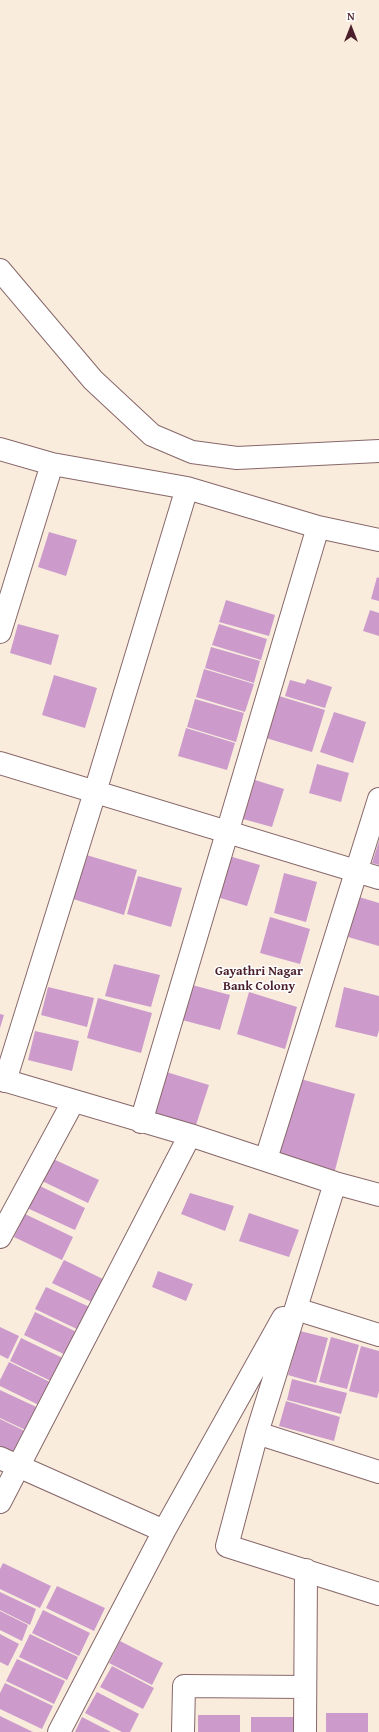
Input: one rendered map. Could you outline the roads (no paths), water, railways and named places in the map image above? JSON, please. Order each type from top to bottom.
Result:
[{"type":"street","points":[[0,270],[93,380],[152,435],[192,452],[237,458],[379,451]]},
{"type":"street","points":[[0,449],[52,464],[187,488],[318,527],[379,540]]},
{"type":"street","points":[[0,632],[52,464]]},
{"type":"street","points":[[187,488],[95,792],[2,1080],[141,1122],[190,1135],[379,1196]]},
{"type":"street","points":[[141,1122],[318,527]]},
{"type":"street","points":[[0,763],[379,878]]},
{"type":"street","points":[[266,1159],[379,799]]},
{"type":"street","points":[[0,1237],[73,1102]]},
{"type":"street","points":[[0,1502],[9,1462],[190,1135]]},
{"type":"street","points":[[335,1183],[257,1433],[227,1546],[379,1594]]},
{"type":"street","points":[[59,1732],[164,1531],[305,1278]]},
{"type":"street","points":[[296,1308],[379,1335]]},
{"type":"street","points":[[257,1433],[379,1472]]},
{"type":"street","points":[[9,1462],[164,1531]]},
{"type":"street","points":[[305,1732],[306,1570]]},
{"type":"street","points":[[183,1732],[184,1686],[306,1687]]},
{"type":"district","name":"Gayathri Nagar Bank Colony","points":[[259,980]]}]
